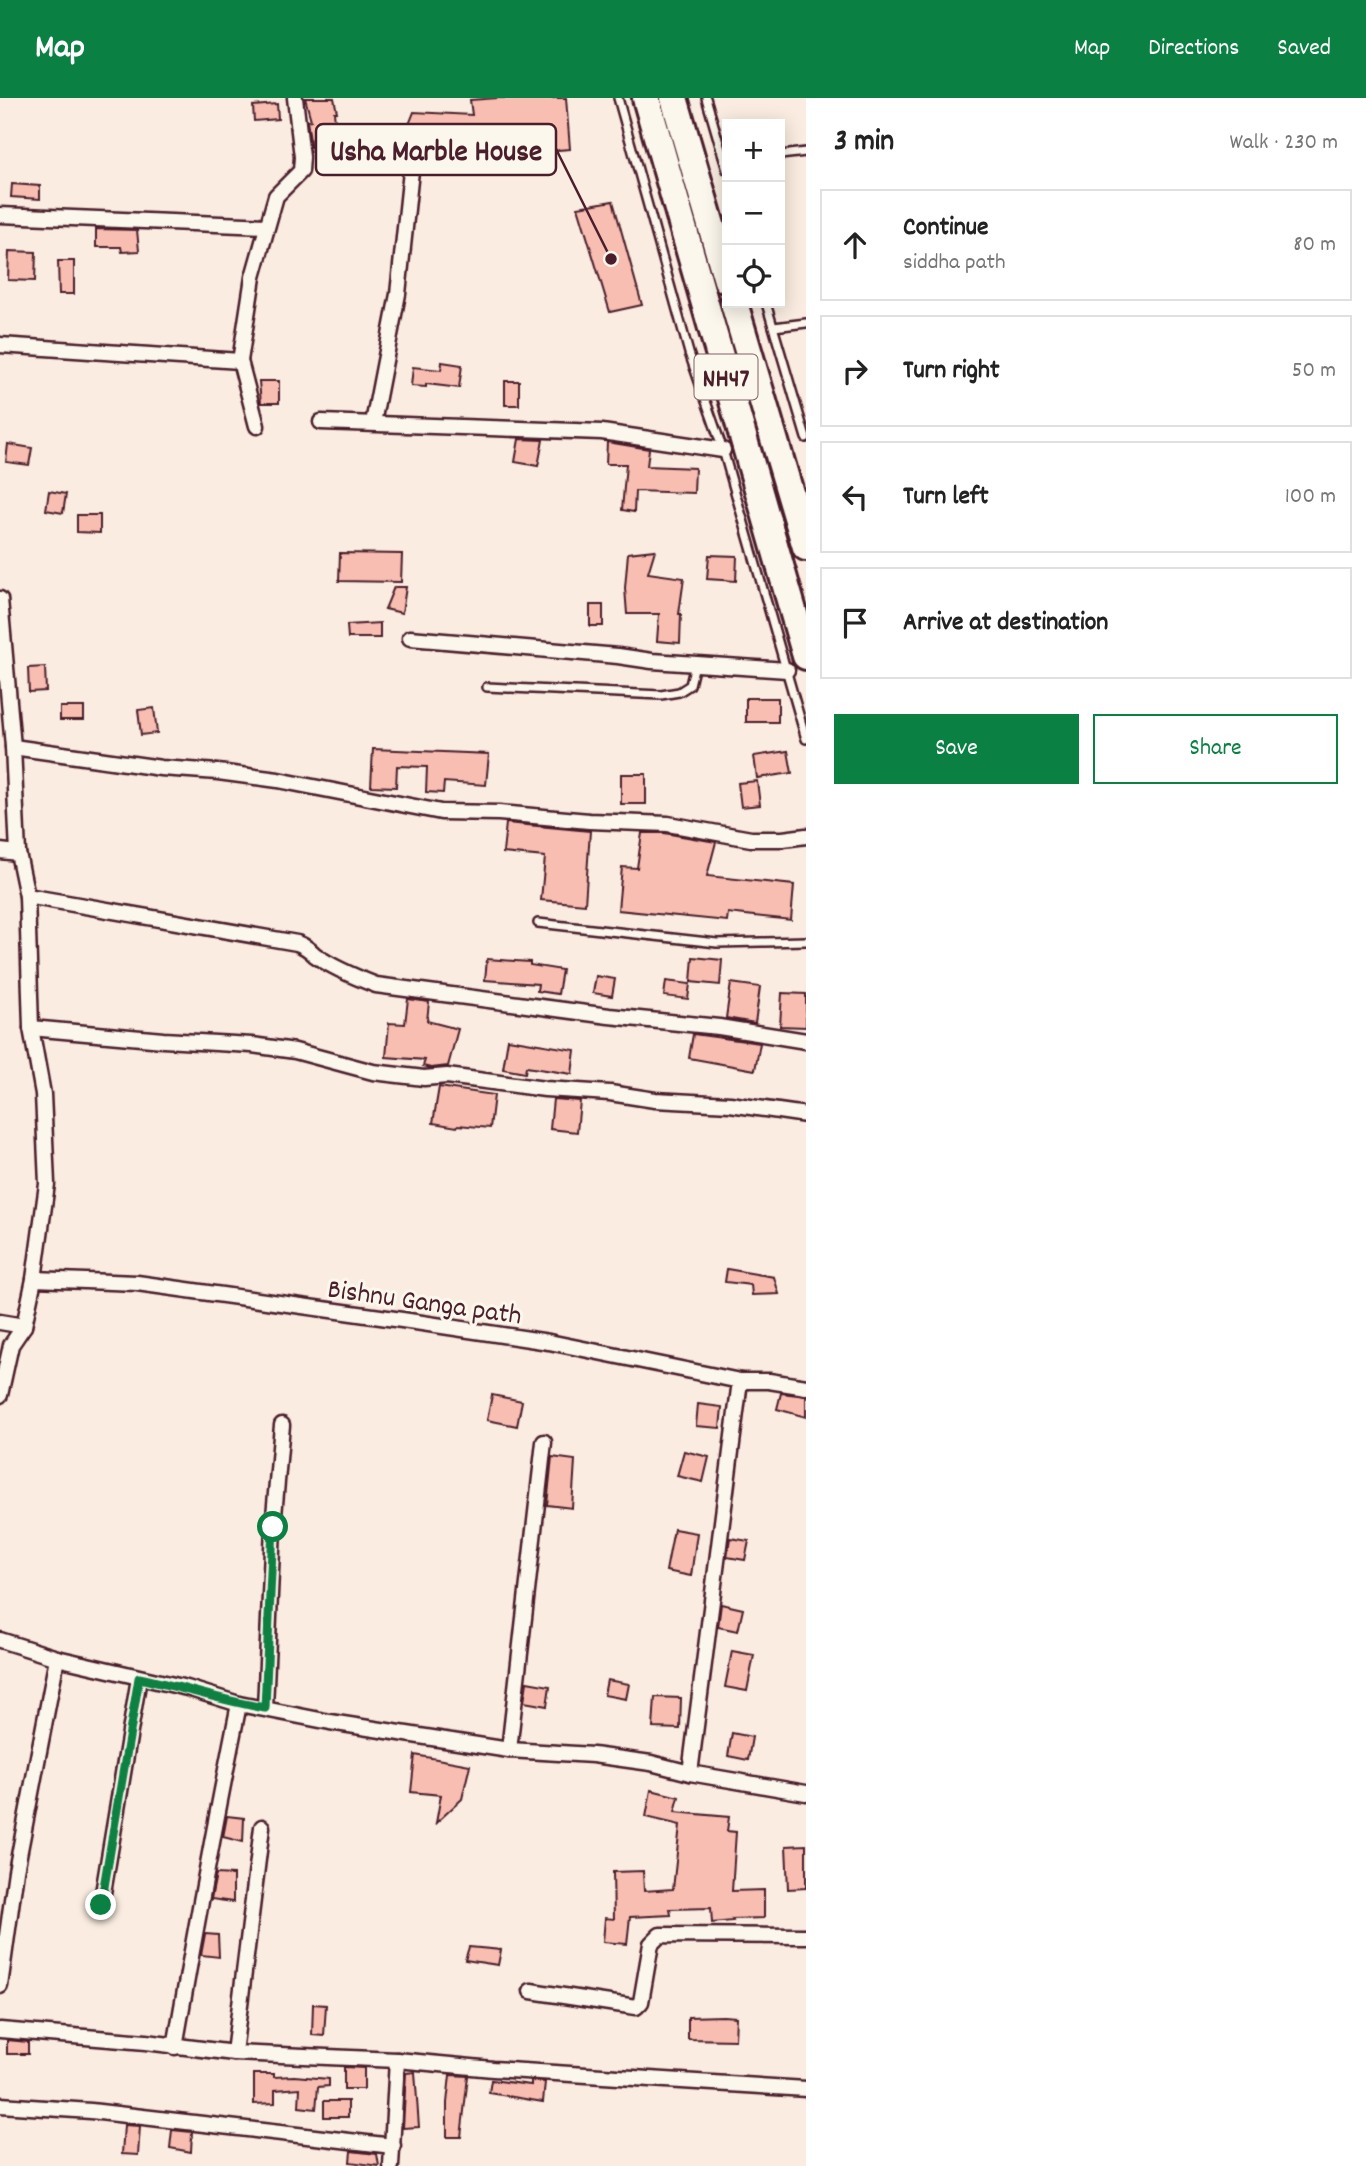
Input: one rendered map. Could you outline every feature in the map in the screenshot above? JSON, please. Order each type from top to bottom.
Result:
[{"type":"highway","name":"NH47","points":[[646,98],[716,343],[797,663]]},
{"type":"highway","points":[[674,98],[722,263]]},
{"type":"highway","name":"NH47","points":[[735,308],[806,547]]},
{"type":"highway","points":[[716,343],[743,335]]},
{"type":"street","points":[[257,426],[240,361],[253,277],[276,197],[301,171],[302,157],[295,98]]},
{"type":"street","points":[[373,422],[398,294],[413,152]]},
{"type":"street","points":[[0,215],[267,226]]},
{"type":"street","points":[[0,345],[240,361]]},
{"type":"street","points":[[321,422],[602,432],[723,450]]},
{"type":"street","points":[[0,598],[13,747],[18,853],[27,896],[31,1028],[43,1094],[47,1184],[34,1279],[24,1326],[11,1345],[0,1395]]},
{"type":"street","points":[[410,638],[695,664],[797,663]]},
{"type":"street","points":[[13,747],[161,768],[192,769],[278,780],[441,812],[668,824],[751,839],[806,836]]},
{"type":"street","points":[[0,851],[18,853]]},
{"type":"street","points":[[27,896],[297,943],[354,977],[376,985],[609,1016],[719,1027],[806,1041]]},
{"type":"street","points":[[31,1028],[251,1045],[295,1051],[373,1072],[424,1078],[447,1076],[655,1100],[730,1104],[806,1115]]},
{"type":"street","name":"Bishnu Ganga path","points":[[34,1279],[137,1283],[402,1320],[549,1342],[740,1381],[769,1381],[806,1387]]},
{"type":"street","points":[[0,1322],[24,1326]]},
{"type":"street","points":[[690,1773],[740,1381]]},
{"type":"street","points":[[265,1708],[273,1527],[282,1425]]},
{"type":"street","points":[[509,1750],[544,1442]]},
{"type":"street","points":[[0,1640],[57,1658],[187,1688],[239,1704],[330,1722],[509,1750],[593,1755],[651,1763],[690,1773],[806,1793]]},
{"type":"street","points":[[0,1986],[16,1871],[57,1658]]},
{"type":"street","points":[[101,1905],[139,1678]]},
{"type":"street","points":[[175,2047],[239,1704]]},
{"type":"street","points":[[234,2053],[262,1827]]},
{"type":"street","points":[[531,1991],[636,2007],[642,2002],[651,1944],[660,1935],[806,1936]]},
{"type":"street","points":[[0,2030],[146,2042],[234,2053],[397,2060],[493,2069],[806,2089]]},
{"type":"street","points":[[391,2166],[397,2060]]},
{"type":"street","points":[[0,2105],[91,2111],[393,2146]]},
{"type":"lane","points":[[618,98],[689,352],[797,663],[806,739]]},
{"type":"lane","points":[[706,98],[722,148]]},
{"type":"lane","points":[[785,154],[806,152]]},
{"type":"lane","points":[[768,308],[806,438]]},
{"type":"lane","points":[[774,327],[806,323]]},
{"type":"lane","points":[[487,687],[661,695],[679,692],[690,685],[695,664]]},
{"type":"lane","points":[[538,923],[717,943],[806,941]]},
{"type":"building","points":[[305,98],[334,98],[337,112],[334,112],[337,145],[311,147],[307,121],[311,120]]},
{"type":"building","points":[[566,98],[570,149],[475,156],[473,132],[408,127],[414,112],[472,115],[470,100]]},
{"type":"building","points":[[277,104],[278,119],[254,121],[253,106]]},
{"type":"building","points":[[12,184],[40,186],[40,199],[11,197]]},
{"type":"building","points":[[613,201],[642,305],[610,312],[578,207]]},
{"type":"building","points":[[96,229],[137,230],[139,251],[122,252],[121,247],[96,247]]},
{"type":"building","points":[[9,251],[36,252],[35,281],[8,280]]},
{"type":"building","points":[[58,261],[74,261],[74,294],[59,294]]},
{"type":"building","points":[[442,362],[462,365],[459,388],[426,384],[426,387],[411,386],[413,367],[441,370]]},
{"type":"building","points":[[259,381],[279,381],[279,403],[261,403]]},
{"type":"building","points":[[505,381],[519,381],[519,405],[505,405]]},
{"type":"building","points":[[519,439],[543,440],[538,466],[515,462]]},
{"type":"building","points":[[607,442],[649,449],[647,466],[695,468],[694,493],[635,491],[634,512],[622,510],[626,464],[606,464]]},
{"type":"building","points":[[8,444],[32,448],[29,465],[6,462]]},
{"type":"building","points":[[49,491],[66,494],[63,513],[46,510]]},
{"type":"building","points":[[77,515],[100,515],[100,533],[77,532]]},
{"type":"building","points":[[655,550],[648,573],[684,578],[679,614],[680,643],[657,641],[659,614],[627,614],[625,588],[628,553]]},
{"type":"building","points":[[340,553],[402,554],[401,582],[339,581]]},
{"type":"building","points":[[709,555],[737,556],[736,581],[707,579]]},
{"type":"building","points":[[394,587],[406,587],[402,613],[385,609]]},
{"type":"building","points":[[590,605],[603,605],[603,626],[590,626]]},
{"type":"building","points":[[380,623],[380,638],[348,638],[347,625]]},
{"type":"building","points":[[45,667],[46,691],[29,692],[28,668]]},
{"type":"building","points":[[746,698],[778,698],[778,722],[746,722]]},
{"type":"building","points":[[60,707],[84,707],[84,720],[60,720]]},
{"type":"building","points":[[154,708],[157,733],[141,735],[138,710]]},
{"type":"building","points":[[373,749],[489,754],[486,785],[444,782],[443,793],[426,792],[427,767],[397,766],[396,787],[371,786]]},
{"type":"building","points":[[788,751],[792,773],[757,778],[754,756]]},
{"type":"building","points":[[621,774],[646,774],[646,804],[621,804]]},
{"type":"building","points":[[757,781],[760,805],[741,807],[738,783]]},
{"type":"building","points":[[506,823],[590,831],[585,904],[541,900],[545,857],[503,853]]},
{"type":"building","points":[[642,833],[664,833],[716,842],[707,876],[794,885],[791,920],[728,913],[727,921],[618,910],[622,867],[637,868]]},
{"type":"building","points":[[693,957],[722,960],[720,985],[691,982]]},
{"type":"building","points":[[487,959],[530,962],[530,965],[562,970],[558,994],[537,991],[538,984],[485,980]]},
{"type":"building","points":[[596,976],[615,979],[612,996],[593,993]]},
{"type":"building","points":[[666,981],[690,984],[688,999],[664,996]]},
{"type":"building","points":[[731,983],[760,987],[755,1023],[726,1018]]},
{"type":"building","points":[[782,993],[806,994],[806,1027],[780,1026]]},
{"type":"building","points":[[408,999],[429,1002],[427,1021],[458,1029],[448,1066],[431,1068],[423,1066],[425,1060],[386,1057],[389,1023],[405,1024]]},
{"type":"building","points":[[693,1034],[760,1043],[755,1070],[689,1058]]},
{"type":"building","points":[[508,1039],[575,1050],[572,1074],[526,1067],[525,1073],[503,1069]]},
{"type":"building","points":[[439,1087],[494,1095],[490,1128],[433,1123]]},
{"type":"building","points":[[553,1099],[580,1101],[577,1132],[550,1129]]},
{"type":"building","points":[[727,1269],[774,1277],[779,1294],[752,1295],[751,1285],[725,1282]]},
{"type":"building","points":[[781,1393],[806,1396],[806,1417],[777,1409]]},
{"type":"building","points":[[492,1395],[522,1401],[517,1426],[487,1420]]},
{"type":"building","points":[[698,1404],[722,1407],[720,1428],[696,1426]]},
{"type":"building","points":[[684,1451],[709,1457],[703,1482],[677,1476]]},
{"type":"building","points":[[552,1457],[575,1460],[572,1508],[547,1505]]},
{"type":"building","points":[[674,1529],[697,1533],[691,1576],[666,1571]]},
{"type":"building","points":[[730,1538],[749,1541],[745,1560],[727,1557]]},
{"type":"building","points":[[721,1604],[743,1609],[738,1631],[718,1627]]},
{"type":"building","points":[[732,1651],[754,1655],[747,1691],[725,1687]]},
{"type":"building","points":[[607,1680],[629,1684],[626,1699],[604,1695]]},
{"type":"building","points":[[527,1682],[550,1686],[547,1706],[524,1702]]},
{"type":"building","points":[[655,1697],[681,1698],[680,1729],[653,1728]]},
{"type":"building","points":[[732,1733],[752,1737],[748,1760],[728,1756]]},
{"type":"building","points":[[415,1755],[470,1765],[462,1799],[436,1823],[441,1795],[411,1792]]},
{"type":"building","points":[[651,1790],[679,1797],[675,1812],[729,1817],[727,1831],[736,1832],[732,1891],[764,1890],[764,1918],[712,1923],[711,1908],[670,1909],[671,1915],[630,1917],[627,1944],[603,1942],[605,1918],[614,1919],[613,1872],[643,1871],[644,1891],[673,1889],[680,1825],[646,1817]]},
{"type":"building","points":[[227,1816],[244,1818],[243,1842],[223,1837]]},
{"type":"building","points":[[806,1845],[806,1888],[788,1889],[786,1846]]},
{"type":"building","points":[[216,1874],[233,1875],[233,1902],[211,1899]]},
{"type":"building","points":[[205,1934],[218,1935],[219,1957],[201,1955]]},
{"type":"building","points":[[469,1947],[501,1950],[498,1965],[465,1960]]},
{"type":"building","points":[[313,2004],[326,2005],[324,2036],[312,2035]]},
{"type":"building","points":[[688,2017],[736,2017],[735,2040],[688,2039]]},
{"type":"building","points":[[7,2040],[28,2042],[28,2054],[7,2054]]},
{"type":"building","points":[[344,2067],[364,2068],[364,2089],[344,2089]]},
{"type":"building","points":[[415,2072],[419,2127],[403,2128],[406,2073]]},
{"type":"building","points":[[254,2074],[329,2079],[329,2086],[318,2087],[316,2109],[299,2107],[300,2088],[275,2090],[275,2103],[254,2104]]},
{"type":"building","points":[[450,2075],[468,2076],[461,2137],[447,2137]]},
{"type":"building","points":[[491,2080],[531,2085],[531,2081],[545,2082],[543,2102],[489,2093]]},
{"type":"building","points":[[324,2101],[348,2101],[348,2117],[324,2117]]},
{"type":"building","points":[[124,2125],[140,2126],[138,2155],[122,2154]]},
{"type":"building","points":[[172,2130],[192,2132],[191,2152],[170,2148]]},
{"type":"building","points":[[351,2151],[377,2154],[379,2166],[350,2162]]},
{"type":"place","name":"Usha Marble House","points":[[611,259]]},
{"type":"route","points":[[101,1905],[139,1678],[187,1688],[239,1704],[265,1708],[273,1527]]}]
